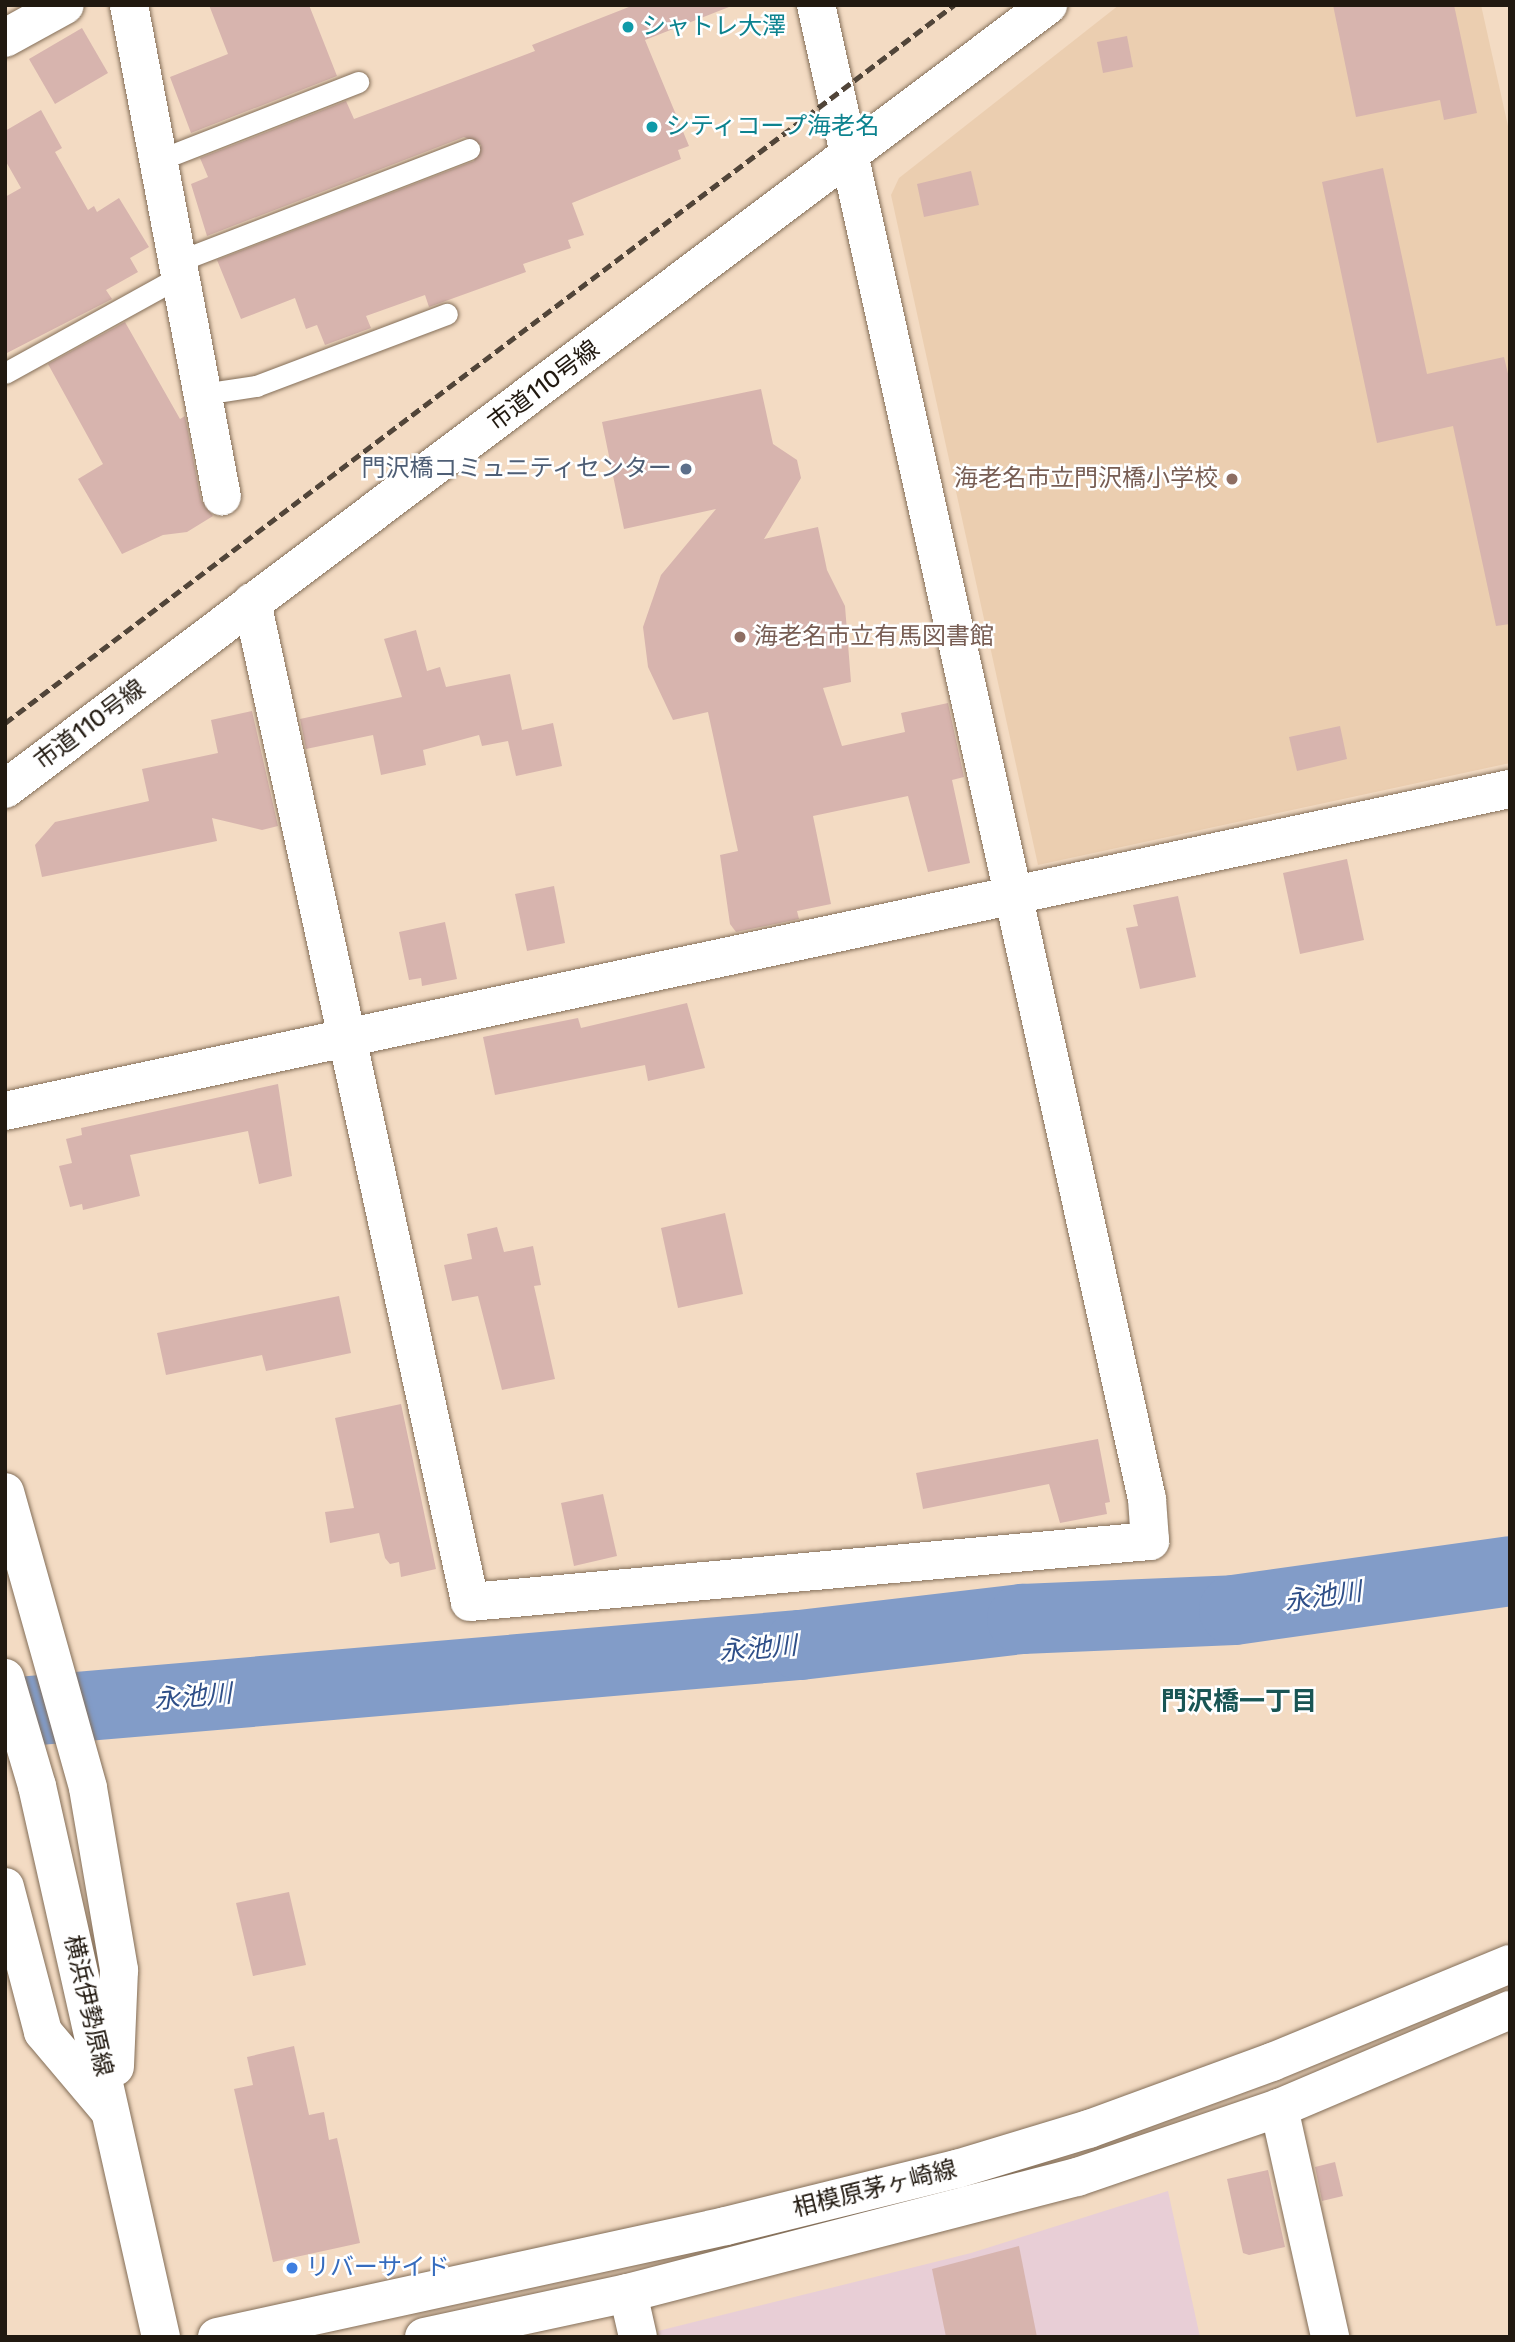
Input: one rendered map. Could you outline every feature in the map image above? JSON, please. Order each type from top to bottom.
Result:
[{"type":"street","points":[[5,37],[65,5]]},
{"type":"street","points":[[130,5],[222,496]]},
{"type":"street","points":[[252,603],[470,1602],[1150,1541],[1147,1499],[816,5]]},
{"type":"street","name":"市道110号線","points":[[5,789],[850,158],[1048,5]]},
{"type":"street","points":[[5,1111],[348,1041],[1510,789]]},
{"type":"street","points":[[5,1492],[88,1788],[119,1970],[113,2116]]},
{"type":"street","name":"横浜伊勢原線","points":[[5,1678],[37,1786],[161,2337]]},
{"type":"street","points":[[5,1887],[43,2032],[113,2116]]},
{"type":"street","name":"相模原茅ヶ崎線","points":[[217,2337],[726,2226],[957,2169],[1088,2129],[1272,2062],[1510,1964]]},
{"type":"street","name":"相模原茅ヶ崎線","points":[[424,2337],[628,2293],[969,2209],[1279,2108],[1510,2010]]},
{"type":"street","points":[[1279,2108],[1330,2337]]},
{"type":"street","points":[[628,2293],[638,2337]]},
{"type":"lane","points":[[159,160],[358,82]]},
{"type":"lane","points":[[5,373],[180,268],[469,149]]},
{"type":"lane","points":[[203,394],[256,386],[447,314]]},
{"type":"shaded area","name":"海老名市立門沢橋小学校","points":[[1119,5],[1481,5],[1510,135],[1510,763],[1038,865],[891,195],[899,178]]},
{"type":"shaded area","points":[[1168,2191],[1200,2337],[659,2337],[658,2331],[971,2253]]},
{"type":"building","points":[[209,5],[309,5],[337,76],[191,133],[170,77],[228,54]]},
{"type":"building","points":[[634,5],[729,7],[645,40],[689,146],[678,150],[681,159],[572,203],[584,235],[568,240],[571,248],[523,264],[526,272],[429,307],[425,295],[366,316],[371,328],[325,345],[317,325],[306,329],[295,298],[241,319],[217,260],[474,161],[481,145],[464,137],[207,236],[191,184],[208,177],[200,158],[346,101],[354,119],[535,51],[532,45]]},
{"type":"building","points":[[1333,5],[1454,5],[1477,113],[1444,120],[1440,100],[1356,117]]},
{"type":"building","points":[[82,28],[108,73],[55,104],[29,59]]},
{"type":"building","points":[[1127,36],[1133,67],[1103,73],[1097,42]]},
{"type":"building","points":[[41,110],[62,148],[55,152],[88,210],[94,206],[97,212],[119,198],[149,247],[130,258],[138,272],[106,290],[112,299],[5,354],[5,197],[21,188],[5,160],[5,131]]},
{"type":"building","points":[[1383,168],[1427,374],[1504,357],[1510,382],[1510,624],[1496,626],[1453,426],[1377,443],[1322,182]]},
{"type":"building","points":[[971,171],[979,205],[924,217],[917,184]]},
{"type":"building","points":[[125,322],[180,419],[185,416],[201,500],[213,516],[187,532],[163,535],[122,554],[78,479],[103,464],[48,364]]},
{"type":"building","points":[[761,389],[773,444],[797,460],[801,478],[764,539],[818,527],[827,570],[845,606],[851,682],[823,688],[842,746],[905,732],[901,713],[948,703],[964,777],[952,780],[970,863],[928,872],[908,796],[813,816],[831,904],[797,911],[799,919],[736,932],[730,924],[720,855],[738,851],[708,712],[673,720],[648,667],[643,627],[661,575],[716,509],[624,529],[602,422]]},
{"type":"building","points":[[416,630],[427,671],[440,667],[446,687],[510,674],[522,730],[553,723],[562,766],[516,776],[508,741],[482,746],[479,735],[423,750],[426,765],[381,775],[373,735],[306,749],[300,719],[402,697],[384,639]]},
{"type":"building","points":[[252,711],[278,826],[262,830],[212,818],[217,841],[42,877],[35,845],[55,822],[149,801],[142,769],[218,753],[211,720]]},
{"type":"building","points":[[1340,726],[1347,759],[1297,771],[1289,737]]},
{"type":"building","points":[[1347,859],[1364,940],[1300,954],[1283,873]]},
{"type":"building","points":[[554,886],[565,943],[527,951],[515,894]]},
{"type":"building","points":[[1178,896],[1196,977],[1140,989],[1126,928],[1138,926],[1133,905]]},
{"type":"building","points":[[445,922],[457,979],[422,986],[421,978],[409,980],[399,932]]},
{"type":"building","points":[[687,1003],[705,1068],[648,1081],[645,1065],[495,1095],[483,1037],[578,1018],[581,1028]]},
{"type":"building","points":[[278,1084],[292,1176],[259,1184],[248,1131],[130,1155],[140,1196],[83,1210],[82,1204],[70,1207],[59,1166],[72,1163],[66,1139],[82,1135],[81,1128]]},
{"type":"building","points":[[725,1213],[743,1294],[678,1308],[661,1228]]},
{"type":"building","points":[[497,1227],[504,1252],[533,1246],[541,1285],[534,1286],[555,1379],[502,1390],[478,1296],[452,1301],[444,1265],[472,1259],[467,1234]]},
{"type":"building","points":[[339,1296],[351,1353],[266,1371],[262,1355],[166,1375],[157,1333]]},
{"type":"building","points":[[401,1404],[436,1569],[401,1577],[399,1562],[390,1564],[385,1558],[379,1533],[330,1543],[325,1512],[354,1508],[335,1418]]},
{"type":"building","points":[[1098,1439],[1110,1502],[1105,1503],[1107,1514],[1060,1523],[1049,1484],[923,1509],[916,1473]]},
{"type":"building","points":[[603,1494],[617,1556],[574,1566],[561,1503]]},
{"type":"building","points":[[289,1892],[306,1965],[253,1976],[236,1903]]},
{"type":"building","points":[[294,2046],[309,2115],[324,2112],[329,2140],[337,2138],[360,2243],[273,2262],[234,2089],[253,2085],[247,2057]]},
{"type":"building","points":[[1335,2162],[1343,2196],[1322,2201],[1315,2167]]},
{"type":"building","points":[[1268,2170],[1285,2247],[1249,2255],[1243,2253],[1227,2179]]},
{"type":"building","points":[[1019,2246],[1037,2337],[946,2337],[932,2269]]},
{"type":"waterway","name":"永池川","points":[[5,1713],[800,1645],[1022,1619],[1234,1610],[1510,1571]]},
{"type":"railway","points":[[5,723],[954,5]]},
{"type":"place","name":"シャトレ大澤","points":[[628,27]]},
{"type":"place","name":"シティコープ海老名","points":[[652,127]]},
{"type":"place","name":"門沢橋コミュニティセンター","points":[[686,469]]},
{"type":"place","name":"海老名市立門沢橋小学校","points":[[1232,479]]},
{"type":"place","name":"海老名市立有馬図書館","points":[[740,637]]},
{"type":"place","name":"リバーサイド","points":[[292,2268]]},
{"type":"district","name":"門沢橋一丁目","points":[[1239,1702]]}]
